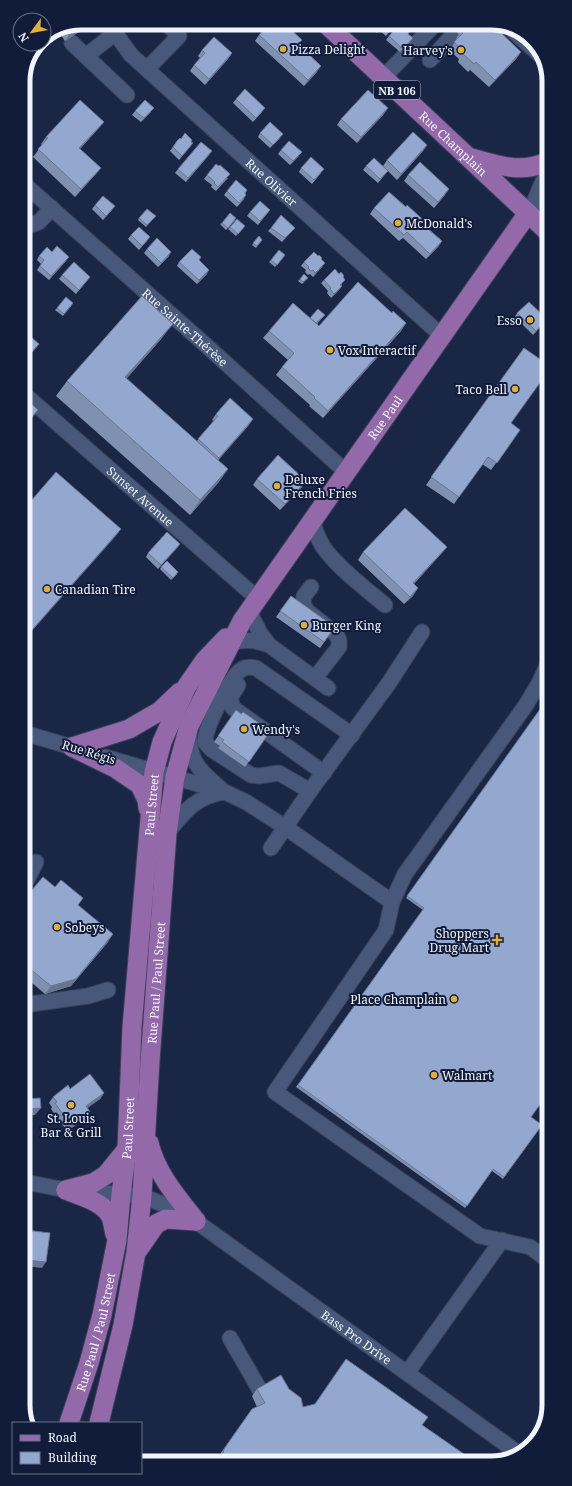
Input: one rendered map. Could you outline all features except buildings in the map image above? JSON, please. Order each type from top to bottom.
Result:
[{"type":"main road","name":"Rue Champlain","points":[[333,30],[469,158],[532,208],[542,223]]},
{"type":"main road","points":[[469,158],[515,168],[535,167],[542,164]]},
{"type":"main road","name":"Rue Paul","points":[[249,610],[532,208]]},
{"type":"main road","name":"Paul Street","points":[[167,833],[175,777],[189,726],[230,643],[249,610]]},
{"type":"main road","name":"Paul Street","points":[[117,1240],[127,1149],[132,1028],[154,772],[162,742],[187,686],[205,660],[249,610]]},
{"type":"main road","points":[[72,747],[129,729],[160,711],[187,686]]},
{"type":"main road","points":[[72,747],[115,768],[140,785],[147,800],[149,819]]},
{"type":"main road","name":"Rue Paul / Paul Street","points":[[146,1132],[167,833]]},
{"type":"main road","points":[[146,1132],[152,1156],[162,1176],[196,1221]]},
{"type":"main road","name":"Paul Street","points":[[99,1422],[122,1325],[136,1252],[142,1196],[146,1132]]},
{"type":"main road","points":[[66,1190],[93,1183],[106,1175],[127,1149]]},
{"type":"main road","points":[[66,1190],[93,1201],[102,1207],[110,1216],[117,1240]]},
{"type":"main road","points":[[136,1252],[156,1224],[166,1219],[196,1221]]},
{"type":"main road","name":"Rue Paul / Paul Street","points":[[70,1422],[102,1315],[117,1240]]},
{"type":"street","points":[[86,56],[110,30]]},
{"type":"street","name":"Rue Olivier","points":[[113,30],[131,55],[442,336]]},
{"type":"street","points":[[147,69],[179,36],[173,30]]},
{"type":"street","points":[[384,78],[429,30]]},
{"type":"street","points":[[430,60],[458,30]]},
{"type":"street","points":[[72,43],[127,95]]},
{"type":"street","points":[[532,208],[542,183]]},
{"type":"street","name":"Rue Sainte-Thérèse","points":[[30,188],[346,472]]},
{"type":"street","points":[[532,208],[542,199]]},
{"type":"street","points":[[30,225],[39,222],[52,208]]},
{"type":"street","name":"Sunset Avenue","points":[[30,400],[249,610]]},
{"type":"street","points":[[312,521],[319,539],[327,552],[347,572],[385,605]]},
{"type":"street","points":[[311,587],[304,596],[303,604],[308,611],[336,634],[339,640],[339,647],[315,678]]},
{"type":"street","points":[[249,610],[260,633],[269,645]]},
{"type":"street","points":[[271,848],[310,791],[398,671],[422,632]]},
{"type":"street","points":[[230,643],[242,640],[255,640],[269,645],[328,688]]},
{"type":"street","points":[[310,791],[279,773],[259,776],[251,775],[211,749],[205,742],[205,735],[214,713],[225,692],[240,670],[249,667],[256,668],[349,739]]},
{"type":"street","points":[[324,773],[233,708],[230,698],[234,689],[244,678],[250,677],[349,739]]},
{"type":"street","points":[[542,677],[526,705],[405,874],[392,902],[386,930],[275,1092],[480,1236],[502,1240],[530,1248],[542,1256]]},
{"type":"street","points":[[189,726],[189,745],[193,757],[201,772],[225,792],[246,802],[285,827],[392,902]]},
{"type":"street","name":"Rue Régis","points":[[30,735],[225,792]]},
{"type":"street","points":[[167,833],[187,809],[211,795],[225,792]]},
{"type":"street","points":[[30,874],[36,862]]},
{"type":"street","points":[[30,1004],[88,996],[108,990]]},
{"type":"street","name":"Bass Pro Drive","points":[[30,1183],[66,1190],[142,1196],[183,1212],[514,1450]]},
{"type":"street","points":[[407,1373],[502,1240]]},
{"type":"street","points":[[230,1338],[261,1392]]},
{"type":"place","name":"Pizza Delight","points":[[283,49]]},
{"type":"place","name":"Harvey's","points":[[461,50]]},
{"type":"place","name":"McDonald's","points":[[398,223]]},
{"type":"place","name":"Esso","points":[[530,320]]},
{"type":"place","name":"Vox Interactif","points":[[330,350]]},
{"type":"place","name":"Taco Bell","points":[[515,389]]},
{"type":"place","name":"Deluxe French Fries","points":[[277,486]]},
{"type":"place","name":"Canadian Tire","points":[[47,589]]},
{"type":"place","name":"Burger King","points":[[304,625]]},
{"type":"place","name":"Wendy's","points":[[244,729]]},
{"type":"place","name":"Sobeys","points":[[57,927]]},
{"type":"place","name":"Shoppers Drug Mart","points":[[497,940]]},
{"type":"place","name":"Place Champlain","points":[[454,999]]},
{"type":"place","name":"Walmart","points":[[434,1075]]},
{"type":"place","name":"St. Louis Bar & Grill","points":[[71,1105]]}]
